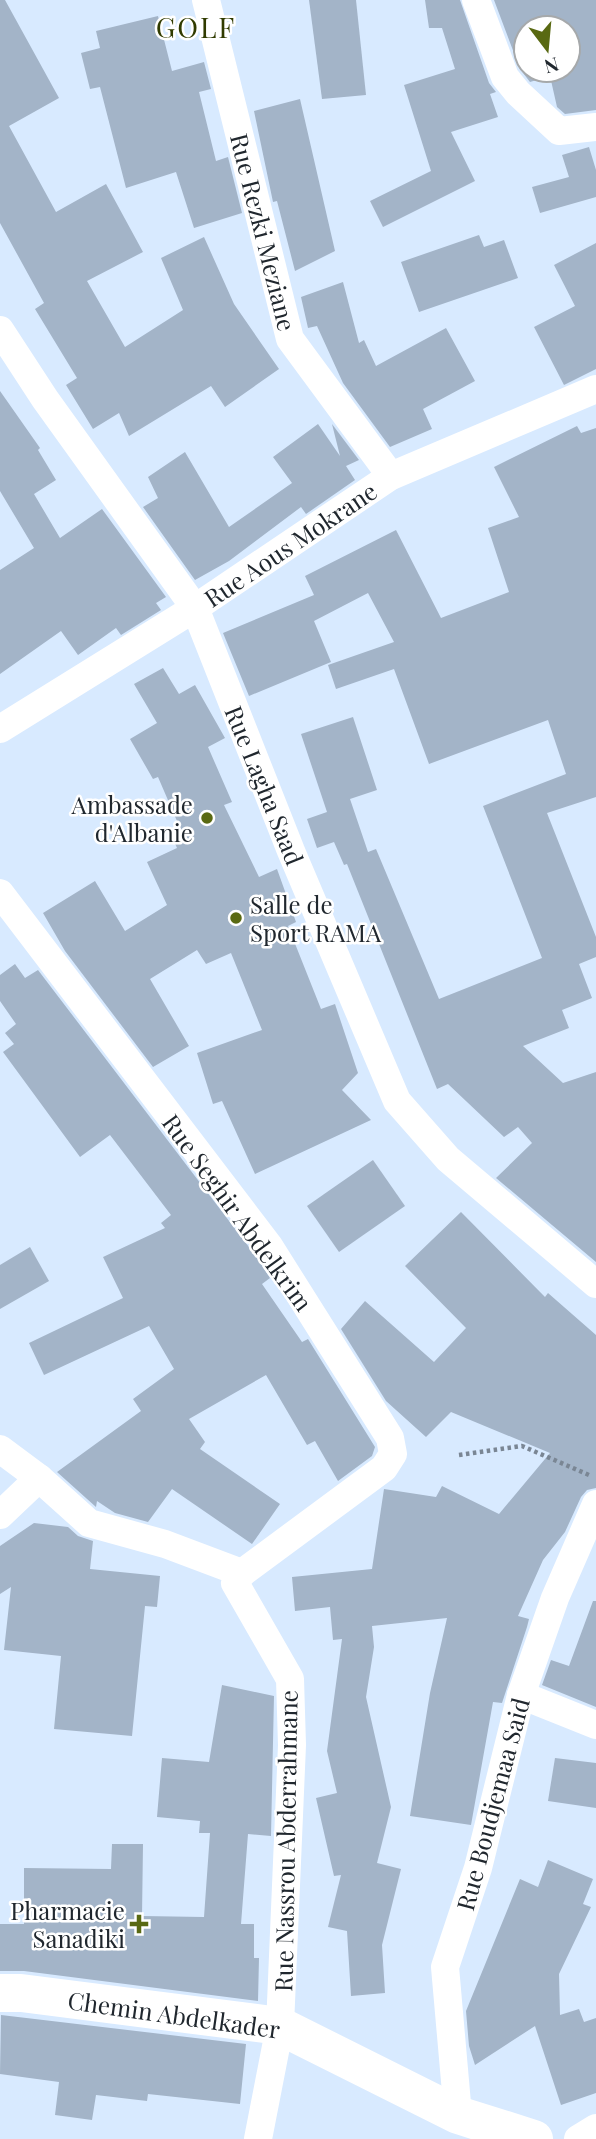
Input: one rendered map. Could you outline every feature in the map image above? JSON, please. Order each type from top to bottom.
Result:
[{"type":"street","name":"Rue Rezki Meziane","points":[[206,0],[290,339],[391,476]]},
{"type":"street","points":[[476,0],[505,77],[518,93],[559,131],[596,127]]},
{"type":"street","name":"Rue Lagha Saad","points":[[0,330],[45,399],[195,608],[291,851],[397,1101],[448,1159],[596,1284]]},
{"type":"street","name":"Rue Aous Mokrane","points":[[0,729],[195,608],[391,476],[596,389]]},
{"type":"street","name":"Rue Seghir Abdelkrim","points":[[0,893],[269,1246],[390,1438],[393,1454],[384,1468],[304,1524],[242,1573]]},
{"type":"street","points":[[0,1449],[39,1478],[89,1522],[165,1544],[242,1573]]},
{"type":"street","points":[[0,1515],[39,1478]]},
{"type":"street","name":"Rue Boudjemaa Said","points":[[458,2115],[445,1967],[478,1868],[521,1695],[555,1598],[596,1504]]},
{"type":"street","name":"Rue Nassrou Abderrahmane","points":[[242,1573],[234,1583],[289,1679],[292,1745],[280,2026]]},
{"type":"street","points":[[521,1695],[596,1725]]},
{"type":"street","name":"Chemin Abdelkader","points":[[0,1993],[21,1993],[280,2026],[458,2115],[534,2139]]},
{"type":"street","points":[[258,2139],[280,2026]]},
{"type":"street","points":[[578,2139],[596,2128]]},
{"type":"path","points":[[459,1455],[522,1446],[596,1478]]},
{"type":"building","points":[[0,0],[5,0],[59,98],[9,126],[56,212],[106,184],[143,252],[87,281],[125,347],[183,310],[161,258],[204,237],[234,304],[279,369],[225,407],[211,386],[129,436],[119,413],[93,429],[66,385],[77,378],[35,309],[44,303],[0,223]]},
{"type":"building","points":[[309,0],[356,0],[366,95],[322,99]]},
{"type":"building","points":[[425,0],[460,0],[489,83],[496,92],[490,94],[498,117],[451,132],[475,181],[383,227],[370,201],[431,171],[404,85],[455,69],[442,28],[429,28]]},
{"type":"building","points":[[494,0],[596,0],[596,110],[565,114],[557,107],[552,84],[582,84],[582,14],[512,14],[512,48]]},
{"type":"building","points":[[158,16],[172,71],[204,62],[211,89],[199,92],[216,161],[228,157],[242,213],[194,228],[176,172],[126,188],[100,87],[90,89],[81,53],[100,48],[96,31]]},
{"type":"building","points":[[300,99],[335,251],[295,271],[277,201],[273,202],[254,111]]},
{"type":"building","points":[[589,147],[596,170],[596,197],[540,213],[532,187],[569,177],[562,155]]},
{"type":"building","points":[[479,235],[484,247],[504,240],[518,278],[419,312],[401,262]]},
{"type":"building","points":[[596,243],[596,369],[564,385],[534,327],[575,306],[554,265]]},
{"type":"building","points":[[343,282],[359,343],[364,340],[376,366],[446,328],[475,381],[423,409],[432,429],[390,447],[343,383],[317,326],[308,328],[301,297]]},
{"type":"building","points":[[0,391],[40,448],[38,450],[56,480],[34,494],[60,538],[102,509],[166,597],[156,603],[161,610],[121,635],[116,628],[78,655],[61,631],[0,674],[0,570],[34,548],[0,491]]},
{"type":"building","points":[[318,424],[340,456],[332,424],[359,460],[346,466],[355,480],[306,514],[301,507],[229,561],[195,580],[143,507],[158,498],[148,477],[185,452],[229,527],[292,483],[273,457]]},
{"type":"building","points":[[577,426],[581,433],[596,428],[596,797],[547,813],[596,937],[596,957],[579,964],[592,998],[562,1010],[569,1028],[523,1046],[563,1083],[596,1072],[596,1262],[496,1178],[532,1143],[518,1127],[504,1137],[448,1084],[437,1089],[347,864],[344,865],[334,842],[317,848],[307,819],[327,812],[301,734],[353,717],[377,790],[350,799],[368,852],[376,849],[439,999],[542,958],[483,806],[566,774],[548,720],[429,764],[394,669],[336,689],[328,665],[394,642],[368,593],[314,621],[331,662],[249,696],[223,633],[314,595],[305,576],[396,530],[441,618],[509,592],[488,528],[519,517],[494,467]]},
{"type":"building","points":[[163,668],[179,694],[195,685],[225,738],[208,747],[232,802],[224,805],[259,877],[277,869],[296,922],[288,926],[321,1009],[335,1004],[358,1073],[342,1090],[371,1120],[255,1174],[222,1101],[213,1104],[197,1053],[262,1030],[231,953],[206,964],[197,950],[150,979],[189,1046],[153,1067],[65,951],[43,913],[95,881],[125,931],[167,905],[147,862],[177,848],[173,839],[183,835],[158,777],[153,779],[130,739],[157,723],[134,684]]},
{"type":"building","points":[[15,964],[25,978],[38,970],[255,1255],[270,1278],[262,1284],[302,1342],[308,1339],[375,1447],[372,1456],[338,1481],[315,1441],[307,1445],[266,1375],[189,1419],[205,1442],[200,1449],[280,1504],[252,1544],[172,1489],[148,1522],[115,1513],[97,1501],[96,1507],[57,1472],[141,1411],[133,1399],[174,1369],[149,1326],[44,1375],[29,1343],[123,1298],[103,1257],[165,1228],[161,1223],[171,1215],[110,1135],[80,1157],[3,1052],[14,1044],[5,1033],[16,1024],[0,1001],[0,975]]},
{"type":"building","points":[[373,1160],[405,1206],[339,1252],[307,1206]]},
{"type":"building","points":[[461,1212],[545,1297],[548,1293],[596,1335],[596,1488],[587,1490],[581,1497],[565,1532],[543,1560],[518,1616],[529,1619],[502,1703],[493,1702],[471,1825],[410,1816],[430,1693],[447,1618],[372,1626],[374,1647],[366,1697],[391,1807],[377,1863],[401,1869],[382,1945],[385,1993],[351,1996],[347,1931],[328,1927],[341,1875],[334,1876],[316,1798],[337,1793],[327,1751],[342,1639],[333,1640],[330,1607],[295,1611],[292,1577],[372,1569],[384,1489],[436,1497],[442,1486],[499,1514],[550,1453],[451,1412],[426,1437],[386,1401],[341,1329],[365,1301],[434,1362],[466,1328],[405,1266]]},
{"type":"building","points":[[30,1247],[49,1281],[0,1309],[0,1265]]},
{"type":"building","points":[[34,1523],[68,1527],[78,1536],[93,1541],[90,1569],[160,1576],[157,1607],[145,1606],[132,1736],[54,1729],[61,1656],[4,1650],[11,1587],[0,1594],[0,1546]]},
{"type":"building","points":[[593,1601],[596,1601],[596,1707],[542,1685],[551,1660],[569,1666]]},
{"type":"building","points":[[222,1685],[274,1696],[271,1836],[248,1834],[241,1924],[254,1924],[254,1958],[259,1958],[258,2001],[24,1971],[0,1971],[0,1924],[24,1924],[24,1868],[111,1869],[112,1844],[143,1844],[142,1916],[204,1917],[210,1833],[199,1833],[200,1821],[157,1817],[162,1758],[209,1762]]},
{"type":"building","points":[[555,1758],[596,1763],[596,1808],[548,1801]]},
{"type":"building","points":[[548,1860],[593,1879],[583,1904],[591,1907],[559,1974],[560,2015],[579,2009],[584,2022],[596,2018],[596,2093],[561,2105],[535,2026],[475,2065],[469,2046],[466,2011],[520,1879],[538,1887]]},
{"type":"building","points":[[1,2015],[246,2044],[240,2104],[148,2094],[147,2101],[96,2095],[92,2120],[55,2115],[59,2082],[0,2074]]},
{"type":"place","name":"Ambassade d'Albanie","points":[[207,818]]},
{"type":"place","name":"Salle de Sport RAMA","points":[[236,918]]},
{"type":"place","name":"Pharmacie Sanadiki","points":[[139,1924]]},
{"type":"district","name":"GOLF","points":[[196,26]]}]
